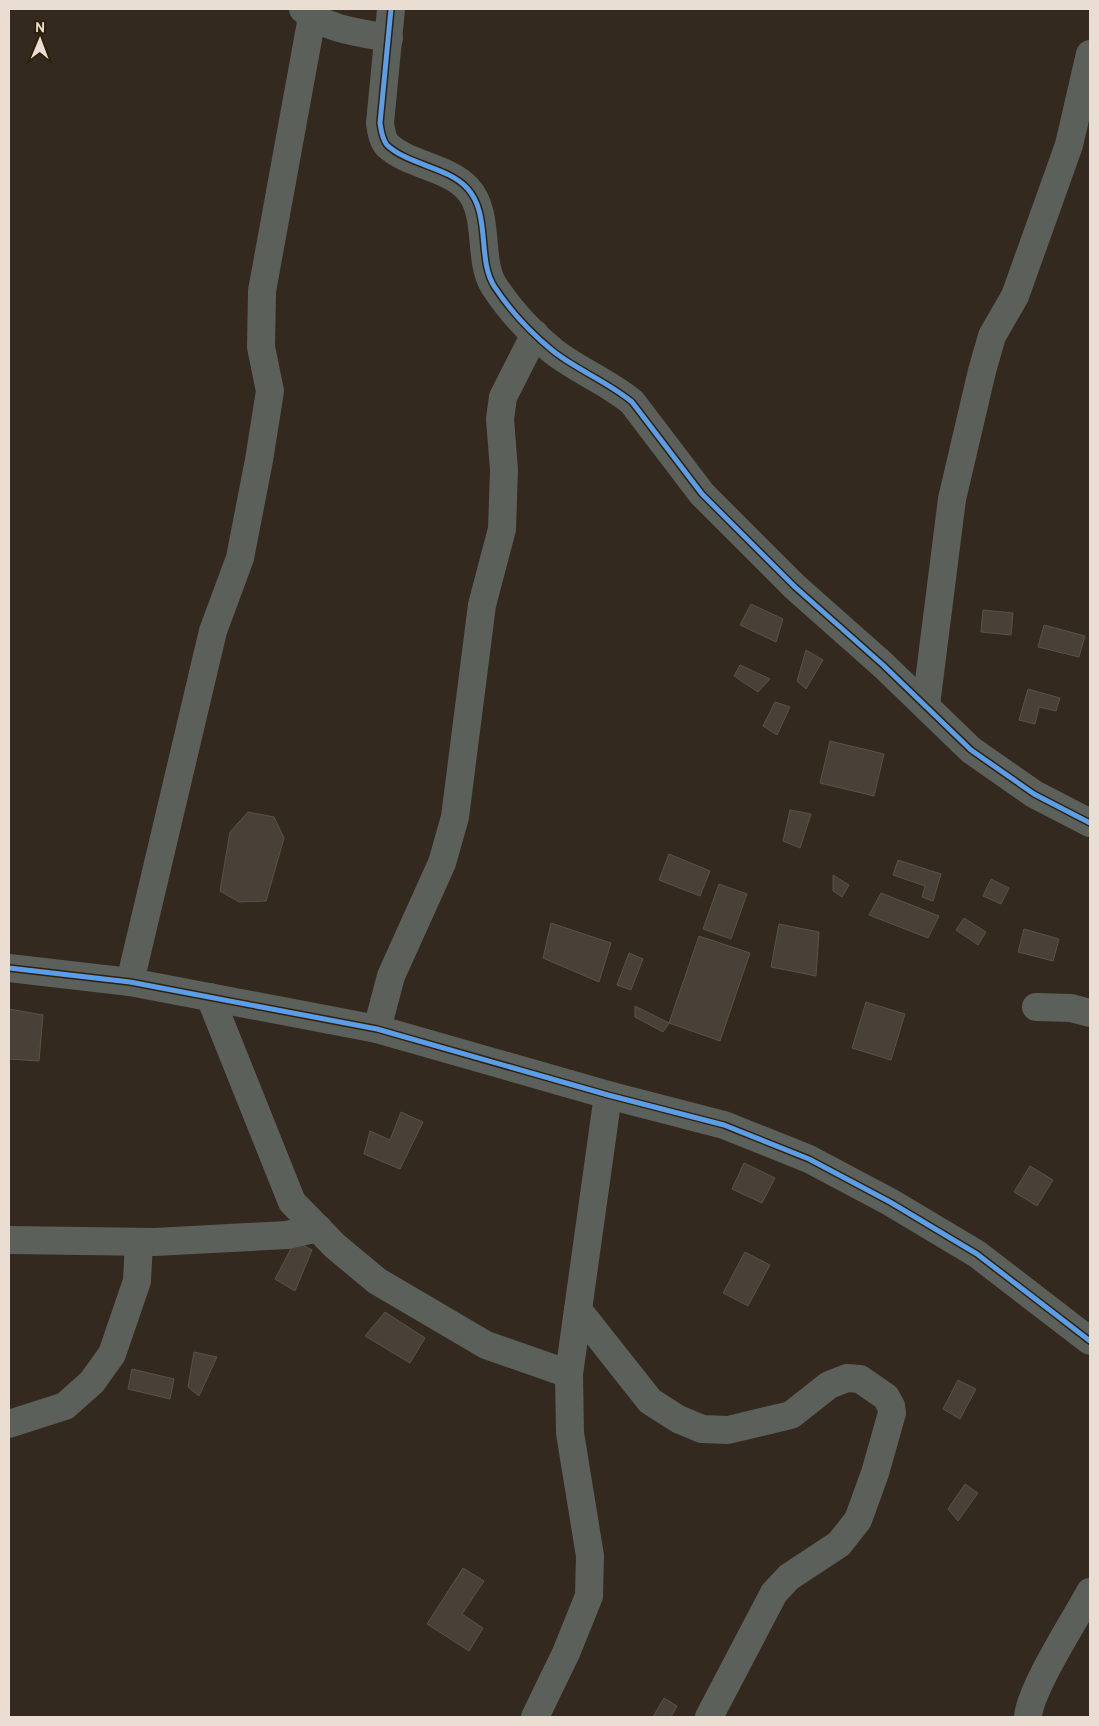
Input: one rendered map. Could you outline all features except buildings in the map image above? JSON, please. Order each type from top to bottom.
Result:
[{"type":"street","points":[[392,9],[380,123],[384,140],[387,145],[418,163],[455,179],[472,194],[477,204],[487,267],[493,284],[535,334],[554,351],[620,392],[632,402],[702,494],[795,587],[979,755],[1034,794],[1090,823]]},
{"type":"street","points":[[130,982],[213,631],[240,558],[255,479],[270,391],[262,347],[262,291],[307,13],[351,31],[389,38]]},
{"type":"street","points":[[926,705],[952,499],[982,371],[992,336],[1015,296],[1069,145],[1090,54]]},
{"type":"street","points":[[377,1029],[391,976],[442,863],[455,817],[482,606],[502,529],[504,470],[500,419],[503,397],[535,334]]},
{"type":"street","points":[[9,968],[130,982],[377,1029],[608,1095],[724,1125],[809,1159],[890,1202],[977,1254],[1090,1340]]},
{"type":"street","points":[[210,997],[292,1202],[334,1246],[377,1281],[486,1345],[569,1374]]},
{"type":"street","points":[[1036,1007],[1071,1008],[1090,1013]]},
{"type":"street","points":[[535,1717],[566,1653],[588,1596],[590,1556],[570,1433],[569,1374],[608,1095]]},
{"type":"street","points":[[9,1240],[139,1242],[287,1235],[318,1228]]},
{"type":"street","points":[[9,1424],[65,1406],[92,1382],[112,1354],[137,1281],[139,1242]]},
{"type":"street","points":[[578,1310],[650,1401],[678,1419],[702,1429],[728,1430],[791,1415],[829,1385],[847,1378],[860,1379],[886,1397],[891,1406],[892,1413],[875,1473],[858,1520],[839,1544],[789,1577],[774,1593],[709,1717]]},
{"type":"street","points":[[1028,1717],[1028,1709],[1045,1673],[1090,1592]]},
{"type":"cycle path","points":[[391,9],[380,123],[384,140],[396,152],[449,175],[467,188],[479,210],[489,275],[494,286],[513,312],[553,351],[632,402],[702,494],[795,587],[883,665],[971,750],[1034,794],[1090,823]]},
{"type":"cycle path","points":[[9,968],[130,982],[377,1029],[608,1095],[724,1125],[809,1159],[890,1202],[977,1254],[1090,1341]]}]
